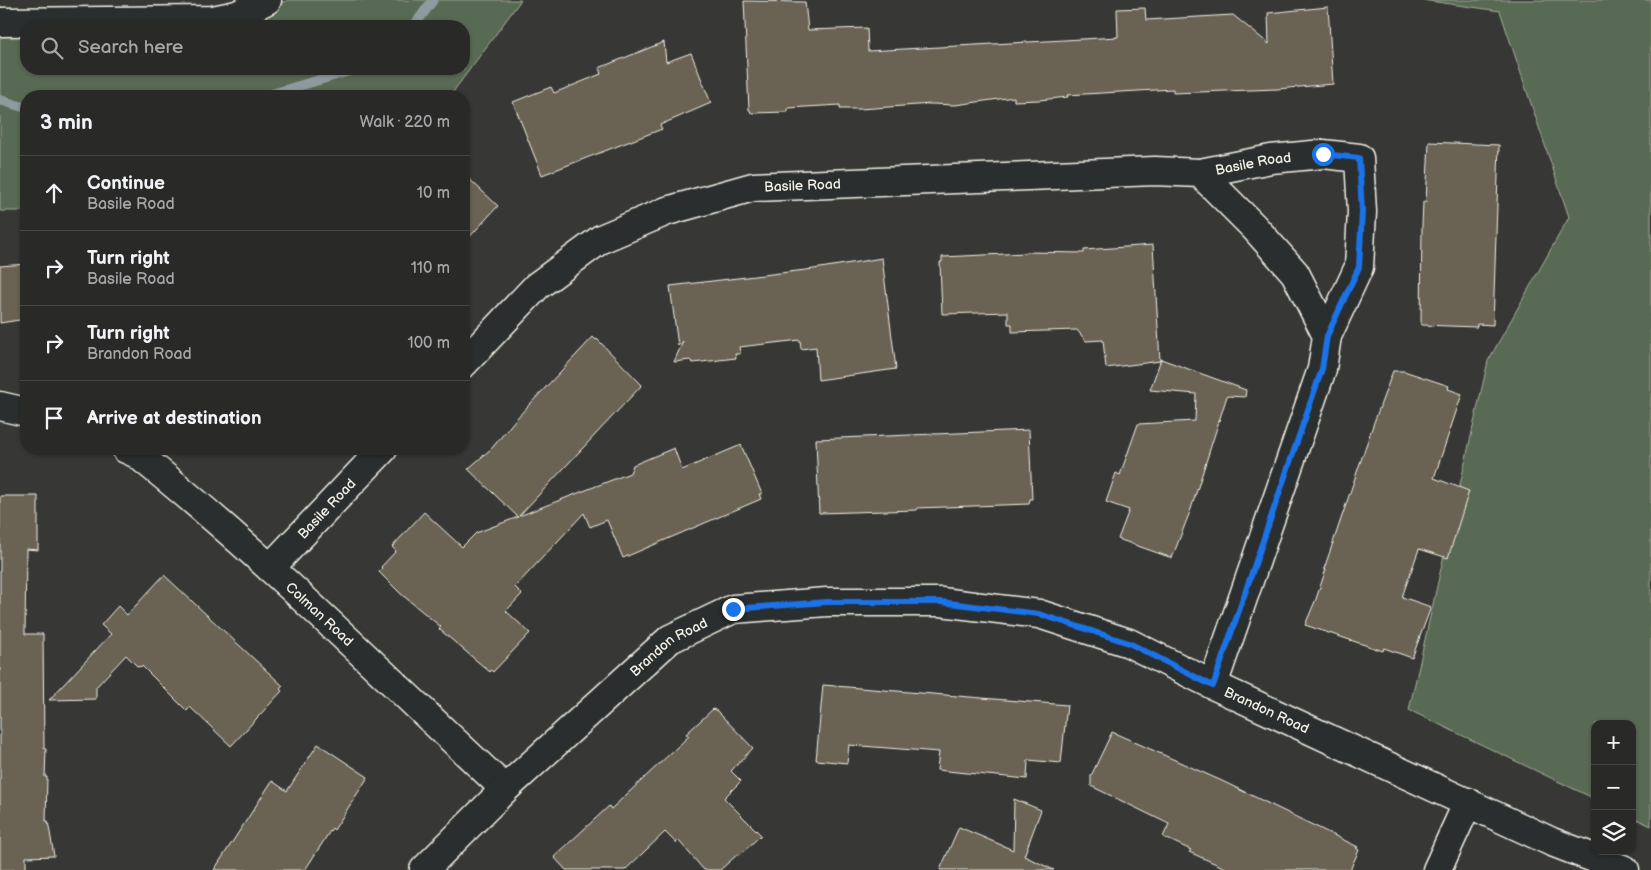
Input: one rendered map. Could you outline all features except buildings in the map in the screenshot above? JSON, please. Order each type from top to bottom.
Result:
[{"type":"street","points":[[214,20],[238,15],[267,0]]},
{"type":"street","points":[[0,22],[20,22]]},
{"type":"street","name":"Basile Road","points":[[470,357],[537,286],[601,239],[667,211],[753,187],[1155,171],[1200,173],[1271,159],[1323,154],[1359,158],[1362,212],[1359,267],[1327,336],[1322,369],[1213,686]]},
{"type":"street","name":"Basile Road","points":[[1200,173],[1254,227],[1295,274],[1327,336]]},
{"type":"street","points":[[0,406],[20,411]]},
{"type":"street","name":"Colman Road","points":[[138,455],[198,502],[504,789]]},
{"type":"street","name":"Basile Road","points":[[270,568],[377,455]]},
{"type":"street","name":"Brandon Road","points":[[424,870],[504,789],[670,639],[733,609],[827,602],[941,602],[1039,614],[1129,643],[1213,686],[1552,842],[1625,870]]},
{"type":"street","points":[[1437,870],[1468,802]]},
{"type":"green space","points":[[289,0],[521,0],[470,69],[470,20],[232,20]]},
{"type":"green space","points":[[1422,0],[1651,0],[1651,826],[1636,819],[1636,720],[1591,720],[1591,797],[1409,710],[1488,361],[1569,217],[1500,11]]},
{"type":"green space","points":[[0,31],[20,33],[20,75],[466,75],[454,90],[20,90],[20,211],[0,211]]},
{"type":"waterway","points":[[418,20],[433,0]]},
{"type":"waterway","points":[[285,90],[336,75]]},
{"type":"waterway","points":[[0,100],[20,106]]},
{"type":"route","points":[[733,609],[827,602],[941,602],[1039,614],[1129,643],[1213,686],[1322,369],[1327,336],[1359,267],[1362,212],[1359,158],[1323,154]]}]
